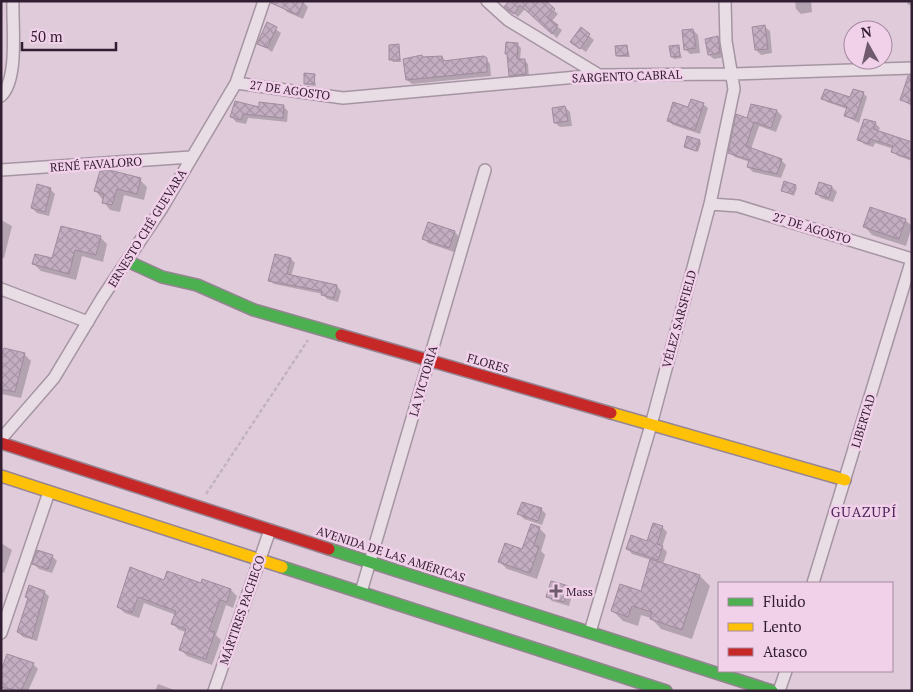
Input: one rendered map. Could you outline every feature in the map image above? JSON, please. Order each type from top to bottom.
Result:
[{"type":"main road","name":"FLORES","points":[[127,261],[162,277],[197,285],[254,310],[846,480]]},
{"type":"main road","name":"AVENIDA DE LAS AMÉRICAS","points":[[1,443],[772,691]]},
{"type":"main road","points":[[1,476],[666,691]]},
{"type":"street","points":[[1,96],[5,92],[11,71],[13,1]]},
{"type":"street","name":"ERNESTO CHÉ GUEVARA","points":[[1,439],[54,378],[162,208],[236,83],[264,1]]},
{"type":"street","points":[[486,1],[508,20],[599,75]]},
{"type":"street","name":"VÉLEZ SARSFIELD","points":[[590,632],[651,425],[710,204],[734,89],[726,41],[725,1]]},
{"type":"street","name":"SARGENTO CABRAL","points":[[343,98],[599,75],[733,74],[912,68]]},
{"type":"street","name":"27 DE AGOSTO","points":[[236,83],[343,98]]},
{"type":"street","name":"RENÉ FAVALORO","points":[[1,170],[191,157]]},
{"type":"street","name":"LA VICTORIA","points":[[361,592],[485,170]]},
{"type":"street","name":"27 DE AGOSTO","points":[[710,204],[738,206],[912,259]]},
{"type":"street","name":"LIBERTAD","points":[[813,582],[912,259]]},
{"type":"street","points":[[1,288],[88,322]]},
{"type":"street","points":[[1,633],[49,492]]},
{"type":"street","name":"MÁRTIRES PACHECO","points":[[214,691],[270,530]]},
{"type":"street","points":[[779,691],[786,672]]},
{"type":"path","points":[[199,506],[315,328]]},
{"type":"building","points":[[271,1],[304,1],[298,15],[271,3]]},
{"type":"building","points":[[509,1],[546,1],[555,9],[547,17],[558,25],[552,34],[520,5],[514,14],[504,7]]},
{"type":"building","points":[[267,22],[277,27],[267,48],[257,44]]},
{"type":"building","points":[[765,25],[768,49],[755,50],[752,27]]},
{"type":"building","points":[[581,27],[590,34],[580,49],[570,42]]},
{"type":"building","points":[[693,29],[696,48],[684,50],[682,30]]},
{"type":"building","points":[[718,36],[720,53],[708,55],[705,39]]},
{"type":"building","points":[[506,42],[518,43],[517,59],[525,59],[526,74],[509,76],[507,54],[505,54]]},
{"type":"building","points":[[399,44],[400,60],[389,60],[389,45]]},
{"type":"building","points":[[627,45],[628,55],[616,56],[615,46]]},
{"type":"building","points":[[679,45],[680,56],[671,57],[669,46]]},
{"type":"building","points":[[422,55],[422,57],[442,56],[443,61],[484,56],[487,58],[487,72],[406,80],[403,59]]},
{"type":"building","points":[[304,73],[315,74],[314,84],[304,84]]},
{"type":"building","points":[[908,76],[912,76],[912,104],[900,100]]},
{"type":"building","points":[[825,89],[850,97],[853,89],[864,92],[855,119],[844,116],[847,107],[821,99]]},
{"type":"building","points":[[691,99],[704,103],[695,130],[667,121],[673,102],[688,107]]},
{"type":"building","points":[[235,101],[259,107],[259,102],[284,105],[283,118],[243,114],[241,120],[230,117]]},
{"type":"building","points":[[751,104],[777,110],[771,128],[754,122],[746,146],[782,159],[777,174],[747,167],[749,160],[728,153],[736,114],[747,118]]},
{"type":"building","points":[[565,106],[568,121],[554,123],[552,108]]},
{"type":"building","points":[[864,119],[876,122],[873,129],[912,142],[912,159],[891,152],[893,146],[870,139],[869,144],[857,140]]},
{"type":"building","points":[[687,136],[700,140],[696,151],[684,147]]},
{"type":"building","points":[[109,170],[141,178],[137,194],[117,189],[112,205],[102,203],[104,194],[94,191],[100,171]]},
{"type":"building","points":[[784,181],[796,185],[792,194],[781,191]]},
{"type":"building","points":[[819,182],[832,186],[829,198],[815,194]]},
{"type":"building","points":[[37,184],[51,188],[45,212],[31,208]]},
{"type":"building","points":[[870,207],[906,219],[899,239],[863,227]]},
{"type":"building","points":[[428,222],[455,231],[449,248],[422,239]]},
{"type":"building","points":[[61,226],[101,236],[96,255],[75,250],[69,274],[32,264],[35,254],[52,258]]},
{"type":"building","points":[[275,254],[291,258],[287,274],[337,285],[334,298],[321,295],[322,291],[268,281]]},
{"type":"building","points":[[4,348],[25,353],[15,392],[1,389],[1,356]]},
{"type":"building","points":[[522,502],[542,508],[538,521],[517,514]]},
{"type":"building","points":[[653,523],[663,526],[657,544],[663,546],[658,560],[626,549],[631,535],[647,541]]},
{"type":"building","points":[[531,524],[540,527],[534,545],[539,547],[530,573],[498,562],[505,543],[522,549]]},
{"type":"building","points":[[37,550],[53,555],[48,569],[32,564]]},
{"type":"building","points":[[650,559],[700,575],[682,630],[650,619],[652,612],[632,606],[628,617],[611,611],[620,584],[641,591]]},
{"type":"building","points":[[130,567],[164,580],[167,571],[201,583],[202,579],[231,589],[227,602],[220,600],[209,630],[215,632],[206,659],[179,650],[186,629],[171,624],[176,611],[138,597],[132,613],[117,607]]},
{"type":"building","points":[[551,581],[569,586],[564,602],[546,597]]},
{"type":"building","points":[[29,585],[45,591],[32,638],[17,632],[28,598],[25,597]]},
{"type":"building","points":[[7,654],[34,663],[21,691],[1,687],[1,670]]},
{"type":"traffic: fast","points":[[127,261],[162,277],[197,285],[254,310],[341,335]]},
{"type":"traffic: fast","points":[[329,549],[772,691]]},
{"type":"traffic: fast","points":[[282,567],[666,691]]},
{"type":"traffic: slow","points":[[611,413],[845,480]]},
{"type":"traffic: slow","points":[[1,476],[282,567]]},
{"type":"traffic: jam","points":[[341,335],[611,413]]},
{"type":"traffic: jam","points":[[1,443],[329,549]]},
{"type":"place","name":"Mass","points":[[556,591]]},
{"type":"district","name":"GUAZUPÍ","points":[[864,511]]}]
